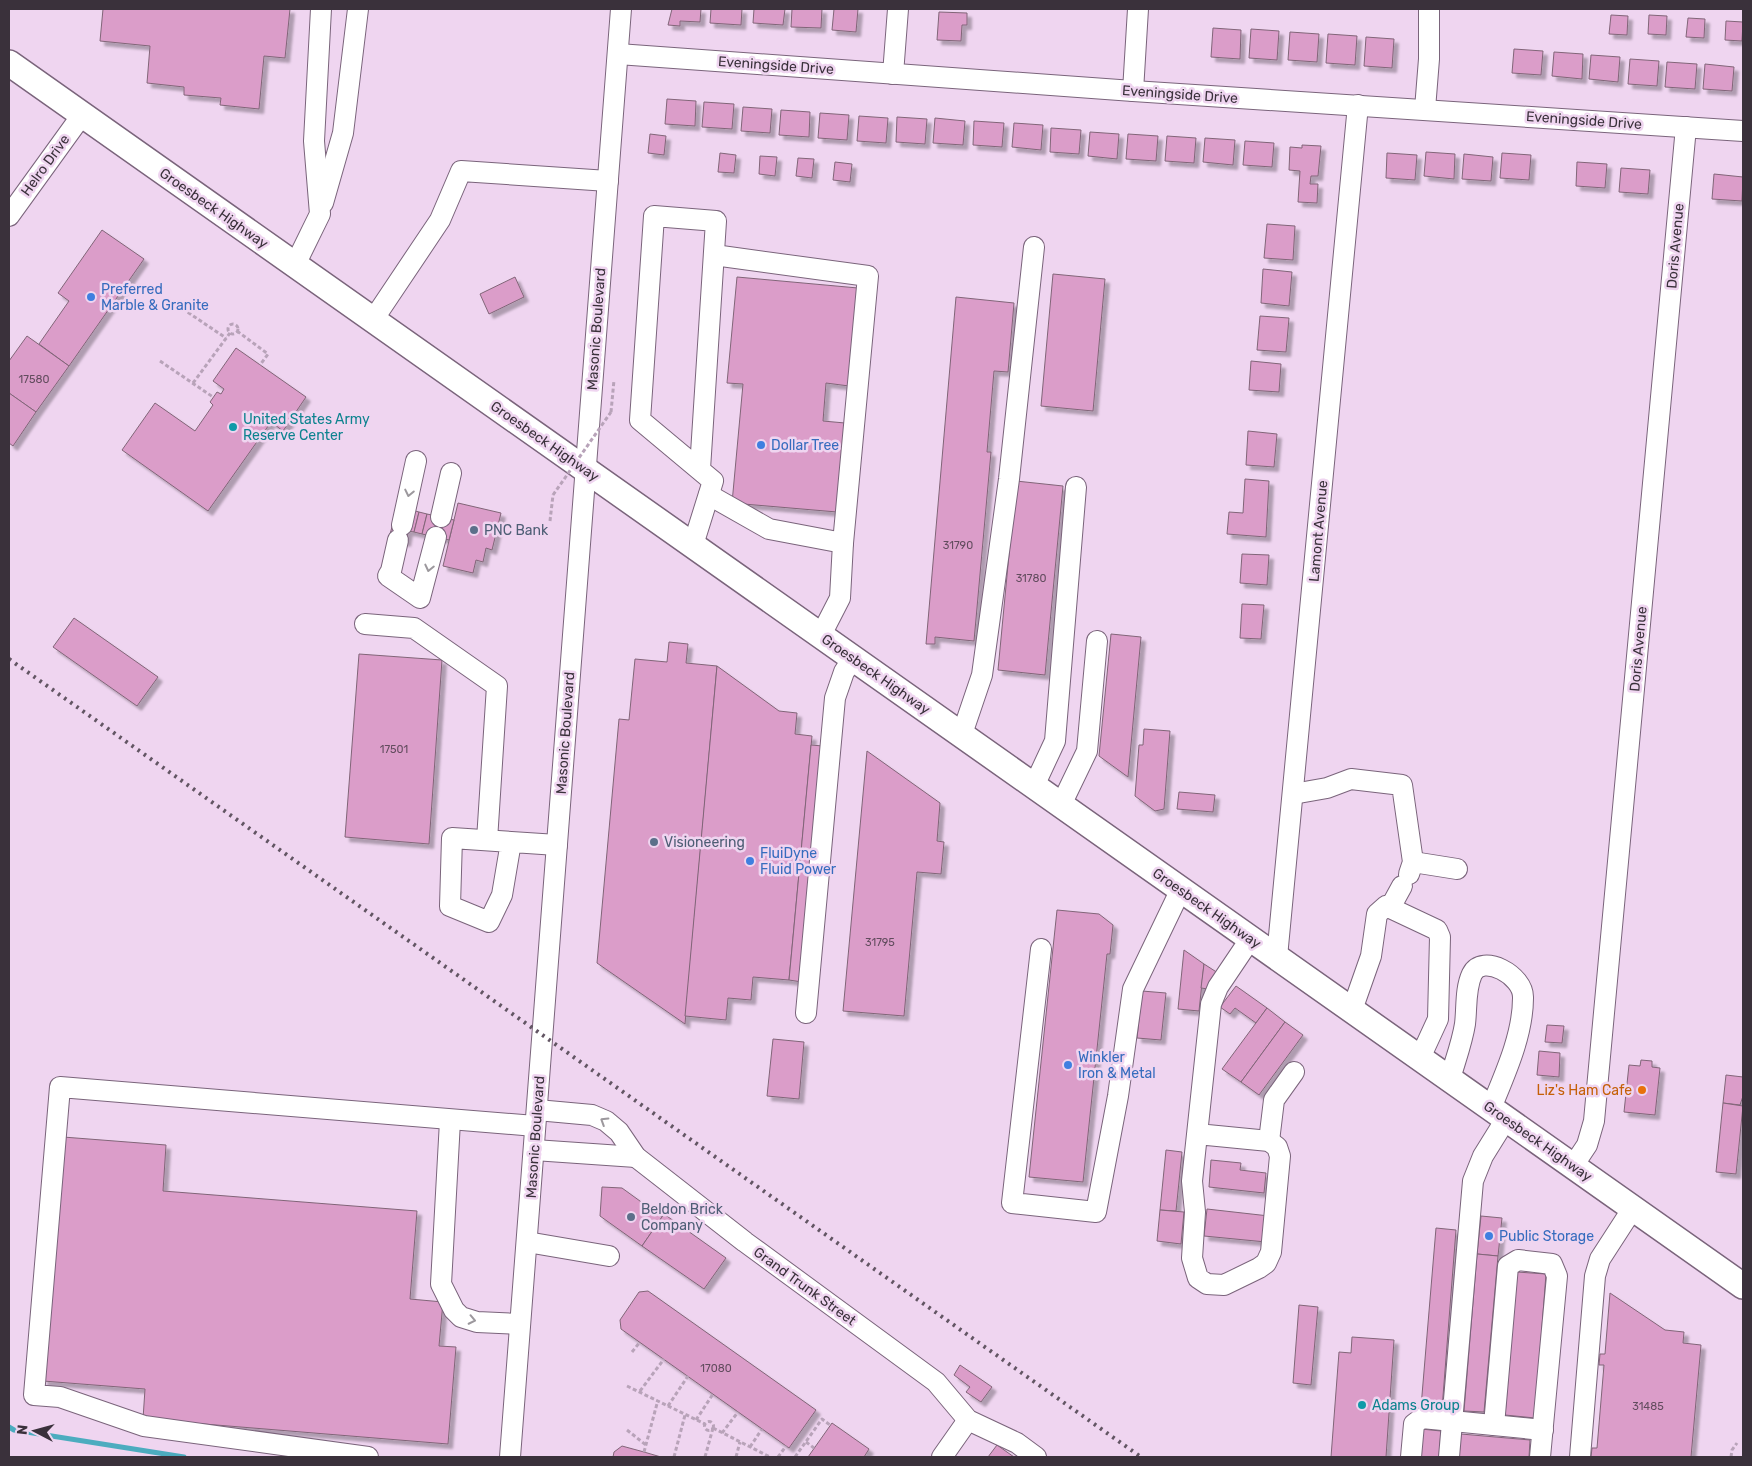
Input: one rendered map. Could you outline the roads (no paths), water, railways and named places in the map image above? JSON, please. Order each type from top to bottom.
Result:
[{"type":"main road","name":"Groesbeck Highway","points":[[9,63],[1743,1286]]},
{"type":"street","points":[[320,214],[314,141],[321,9]]},
{"type":"street","points":[[295,265],[320,214],[343,133],[358,9]]},
{"type":"street","name":"Masonic Boulevard","points":[[510,1457],[621,9]]},
{"type":"street","points":[[893,74],[898,9]]},
{"type":"street","points":[[1133,91],[1138,9]]},
{"type":"street","points":[[1425,109],[1429,59],[1429,9]]},
{"type":"street","name":"Eveningside Drive","points":[[618,54],[1133,91],[1743,131]]},
{"type":"street","name":"Lamont Avenue","points":[[1278,957],[1358,105]]},
{"type":"street","name":"Helro Drive","points":[[9,216],[82,115]]},
{"type":"street","name":"Doris Avenue","points":[[1573,1166],[1587,1145],[1594,1121],[1686,127]]},
{"type":"street","points":[[373,320],[440,220],[462,171],[608,180]]},
{"type":"street","points":[[693,545],[713,481],[640,420],[654,216],[716,221],[700,469]]},
{"type":"street","points":[[962,734],[982,675],[1009,479],[1034,247]]},
{"type":"street","points":[[714,255],[868,276],[843,543],[840,598],[821,635]]},
{"type":"street","points":[[416,461],[391,571],[388,576],[420,598],[436,537]]},
{"type":"street","points":[[441,517],[451,473]]},
{"type":"street","points":[[1034,786],[1055,741],[1076,486]]},
{"type":"street","points":[[709,495],[769,529],[843,543]]},
{"type":"street","points":[[365,624],[414,628],[497,686],[487,840]]},
{"type":"street","points":[[1061,805],[1086,751],[1097,641]]},
{"type":"street","points":[[806,1013],[836,698],[844,672],[853,658]]},
{"type":"street","points":[[1293,794],[1327,788],[1351,778],[1402,785],[1408,874],[1390,908]]},
{"type":"street","points":[[511,842],[502,895],[489,922],[450,906],[452,838],[557,844]]},
{"type":"street","points":[[1408,874],[1457,869]]},
{"type":"street","points":[[1041,949],[1012,1203],[1096,1212],[1118,1096],[1133,989],[1181,889]]},
{"type":"street","points":[[1352,1010],[1371,956],[1378,914],[1386,906],[1437,930],[1440,937],[1438,1019],[1420,1058]]},
{"type":"street","points":[[1197,1134],[1269,1141],[1277,1147],[1280,1156],[1271,1252],[1266,1263],[1247,1275],[1224,1285],[1207,1284],[1198,1278],[1192,1258],[1195,1212],[1192,1181],[1197,1134],[1211,1004],[1218,987],[1251,938]]},
{"type":"street","points":[[1448,1457],[1473,1181],[1499,1113],[1508,1066],[1520,1022],[1524,999],[1522,987],[1516,978],[1489,965],[1479,966],[1473,973],[1462,1040],[1450,1079]]},
{"type":"street","points":[[1269,1141],[1274,1100],[1294,1072]]},
{"type":"street","name":"Grand Trunk Street","points":[[368,1457],[144,1426],[60,1398],[34,1395],[60,1087],[450,1121],[599,1117],[619,1132],[636,1157],[745,1242],[936,1382],[968,1420]]},
{"type":"street","points":[[450,1121],[441,1286],[461,1317],[477,1322],[520,1324]]},
{"type":"street","points":[[534,1150],[636,1157]]},
{"type":"street","points":[[1580,1457],[1595,1276],[1600,1259],[1633,1208]]},
{"type":"street","points":[[527,1242],[610,1256]]},
{"type":"street","points":[[1494,1425],[1508,1266],[1518,1260],[1548,1262],[1555,1266],[1557,1276],[1540,1457]]},
{"type":"street","points":[[1411,1457],[1416,1421],[1422,1418],[1543,1430]]},
{"type":"street","points":[[942,1457],[968,1420],[1017,1443],[1036,1457]]},
{"type":"waterway","points":[[9,1427],[14,1430],[184,1457]]},
{"type":"railway","points":[[9,659],[1141,1457]]},
{"type":"place","name":"Preferred Marble & Granite","points":[[91,297]]},
{"type":"place","name":"United States Army Reserve Center","points":[[233,427]]},
{"type":"place","name":"Dollar Tree","points":[[761,445]]},
{"type":"place","name":"PNC Bank","points":[[474,530]]},
{"type":"place","name":"Visioneering","points":[[654,842]]},
{"type":"place","name":"FluiDyne Fluid Power","points":[[750,861]]},
{"type":"place","name":"Winkler Iron & Metal","points":[[1068,1065]]},
{"type":"place","name":"Liz's Ham Cafe","points":[[1642,1090]]},
{"type":"place","name":"Beldon Brick Company","points":[[631,1217]]},
{"type":"place","name":"Public Storage","points":[[1489,1236]]},
{"type":"place","name":"Adams Group","points":[[1362,1405]]}]
